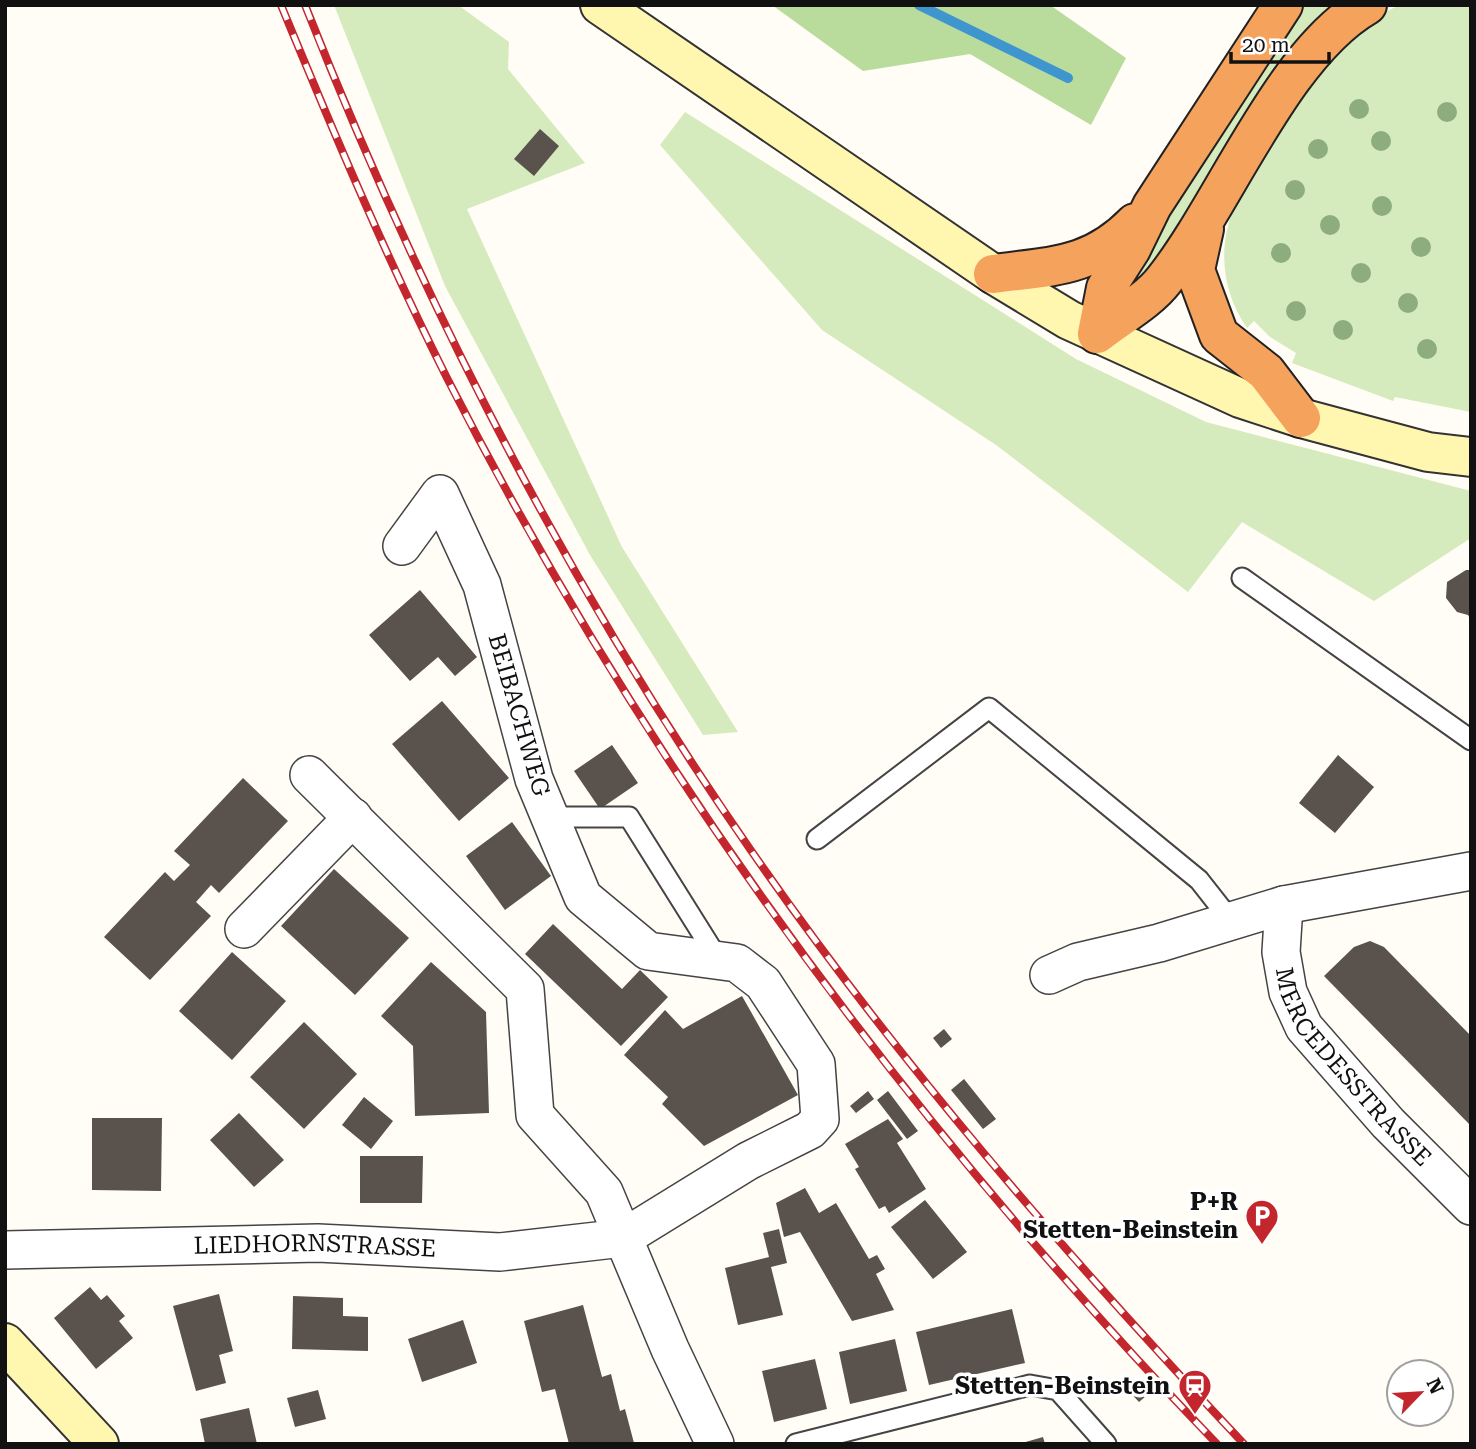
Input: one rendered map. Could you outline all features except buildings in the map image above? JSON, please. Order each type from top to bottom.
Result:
[{"type":"highway","points":[[1097,334],[1106,288],[1131,249],[1152,206],[1283,5]]},
{"type":"highway","points":[[1097,334],[1163,282],[1300,71],[1343,22],[1367,5]]},
{"type":"highway","points":[[993,274],[1054,266],[1093,256],[1121,238],[1152,206]]},
{"type":"highway","points":[[1208,213],[1195,270],[1219,335],[1266,372],[1301,418]]},
{"type":"main road","points":[[600,5],[993,274],[1097,334],[1202,383],[1301,418],[1428,452],[1471,457]]},
{"type":"main road","points":[[5,1343],[99,1444]]},
{"type":"street","name":"BEIBACHWEG","points":[[402,546],[440,494],[482,585],[534,779],[583,897],[648,951],[737,963],[762,983],[816,1064],[820,1119]]},
{"type":"street","points":[[309,775],[524,989],[535,1115],[604,1192],[715,1444]]},
{"type":"street","points":[[244,929],[353,817]]},
{"type":"street","points":[[1049,975],[1078,962],[1232,922],[1284,905],[1471,872]]},
{"type":"street","name":"MERCEDESSTRASSE","points":[[1284,905],[1284,965],[1288,992],[1304,1027],[1388,1123],[1471,1206]]},
{"type":"street","name":"LIEDHORNSTRASSE","points":[[5,1250],[318,1243],[500,1252],[623,1238],[748,1161],[810,1130],[820,1119]]},
{"type":"lane","points":[[1242,578],[1471,740]]},
{"type":"lane","points":[[817,839],[989,708],[1199,880],[1232,922]]},
{"type":"lane","points":[[550,817],[629,817],[718,959]]},
{"type":"lane","points":[[796,1444],[1030,1385],[1058,1390],[1106,1444]]},
{"type":"green space","points":[[334,5],[458,5],[509,42],[508,69],[585,163],[467,209],[622,547],[738,732],[703,735],[590,555],[445,286]]},
{"type":"green space","points":[[772,5],[1050,5],[1126,58],[1091,125],[970,54],[863,71]]},
{"type":"green space","points":[[1302,5],[1335,5],[1176,235],[1144,277],[1129,284],[1129,270]]},
{"type":"green space","points":[[1399,5],[1471,5],[1471,412],[1395,397],[1393,401],[1292,363],[1296,353],[1270,337],[1254,321],[1247,328],[1234,304],[1226,279],[1225,239],[1234,208],[1277,131],[1313,79],[1342,44],[1369,22]]},
{"type":"green space","points":[[685,112],[1076,359],[1206,422],[1471,491],[1471,538],[1374,601],[1242,522],[1188,592],[996,445],[822,330],[660,145]]},
{"type":"waterway","points":[[919,5],[1068,78]]},
{"type":"railway","points":[[281,5],[381,240],[447,378],[525,524],[609,666],[698,805],[792,940],[891,1071],[995,1198],[1104,1323],[1217,1444]]},
{"type":"railway","points":[[305,5],[398,225],[503,440],[560,545],[683,750],[806,928],[924,1081],[1113,1302],[1244,1444]]},
{"type":"place","name":"P+R Stetten-Beinstein","points":[[1262,1246]]},
{"type":"place","name":"Stetten-Beinstein","points":[[1195,1416]]}]
